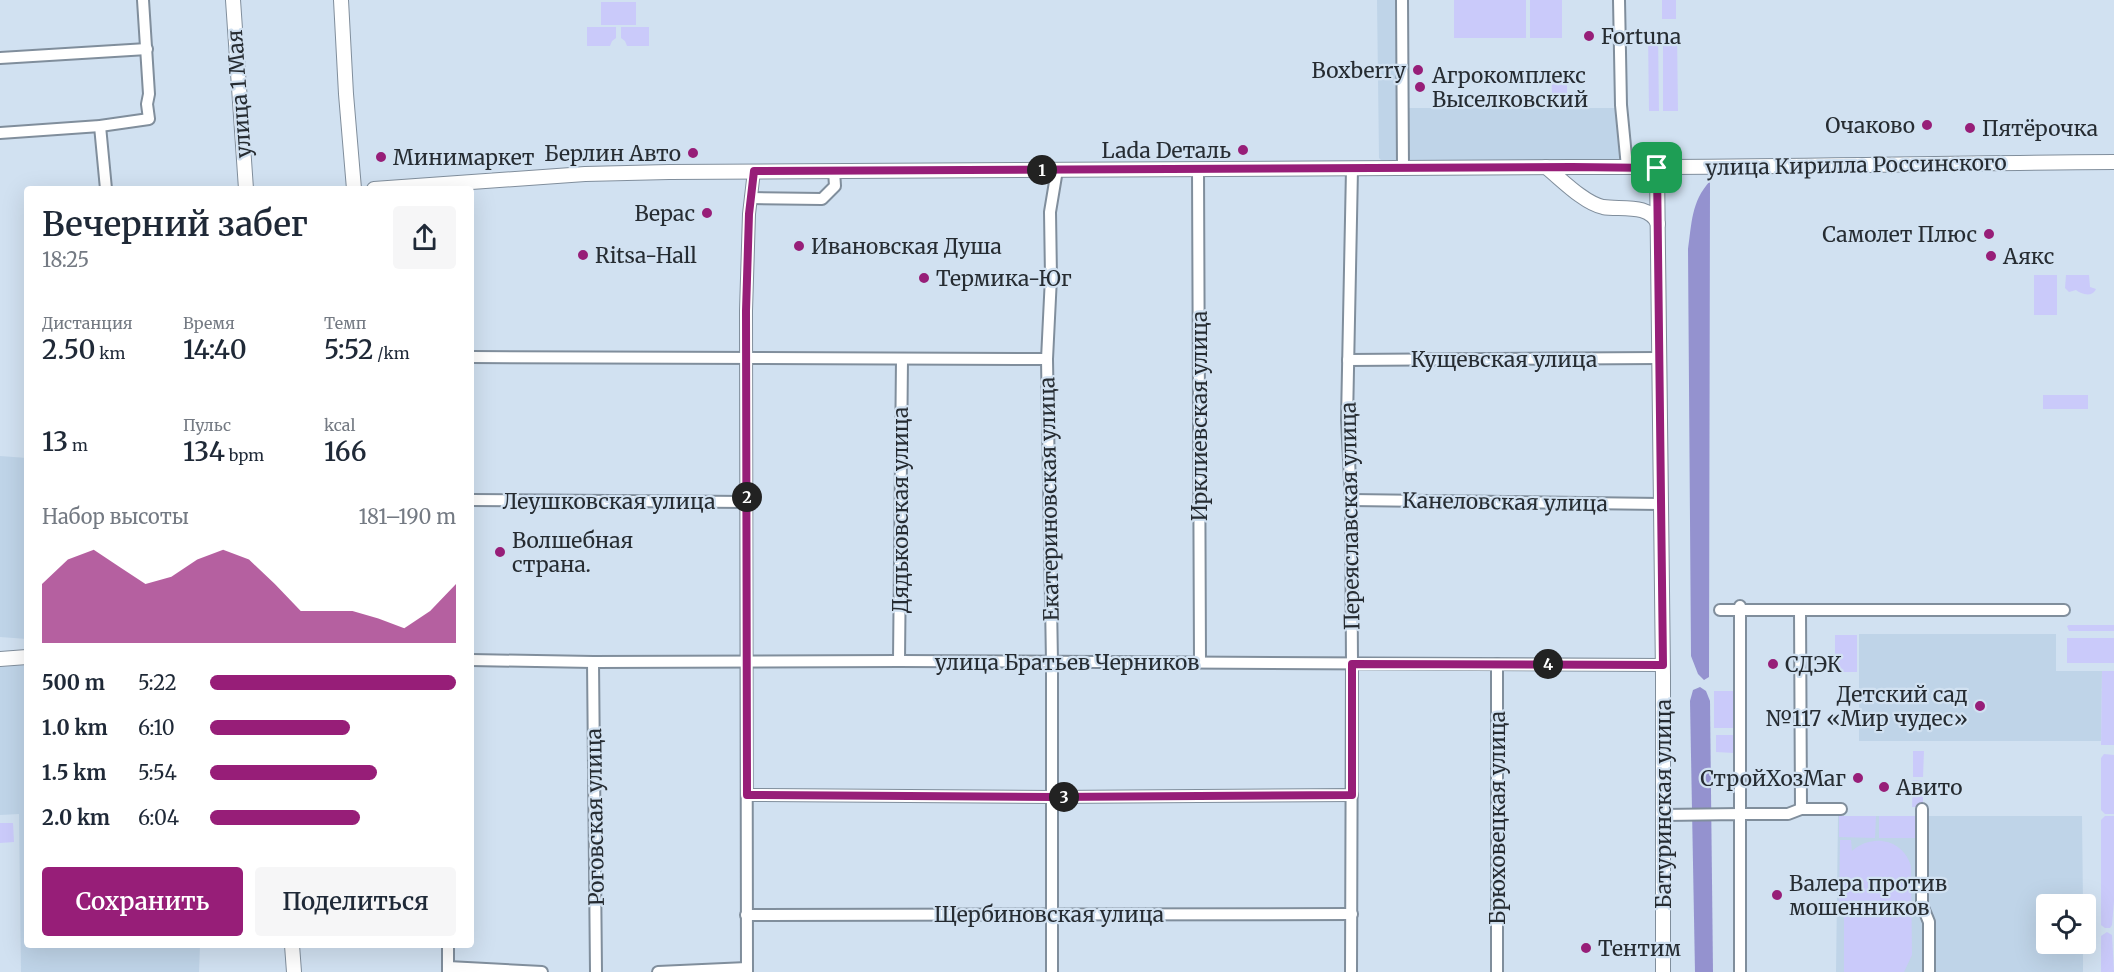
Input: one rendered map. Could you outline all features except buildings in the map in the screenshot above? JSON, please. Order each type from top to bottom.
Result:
[{"type":"main road","name":"улица 1 Мая","points":[[233,0],[246,186]]},
{"type":"main road","points":[[341,0],[354,186]]},
{"type":"main road","name":"улица Кирилла Россинского","points":[[444,186],[585,174],[754,171],[1657,168],[2114,162]]},
{"type":"main road","points":[[1546,167],[1596,205],[1641,210],[1649,214],[1658,224]]},
{"type":"main road","name":"Батуринская улица","points":[[1657,168],[1663,665],[1663,972]]},
{"type":"main road","points":[[0,659],[24,657]]},
{"type":"main road","points":[[292,948],[294,972]]},
{"type":"street","points":[[0,133],[100,126],[149,119],[143,0]]},
{"type":"street","points":[[1402,0],[1403,168]]},
{"type":"street","points":[[1619,0],[1620,105],[1627,167]]},
{"type":"street","points":[[0,58],[147,49]]},
{"type":"street","points":[[100,126],[106,186]]},
{"type":"street","name":"Ирклиевская улица","points":[[1198,169],[1200,662]]},
{"type":"street","name":"Переяславская улица","points":[[1351,972],[1351,500],[1347,420],[1352,169]]},
{"type":"street","name":"Екатериновская улица","points":[[1052,972],[1052,662],[1047,359],[1051,277],[1050,212],[1057,170]]},
{"type":"street","points":[[658,972],[747,970],[747,251],[754,171]]},
{"type":"street","points":[[751,198],[822,199],[835,186],[834,171]]},
{"type":"street","points":[[474,357],[1047,359]]},
{"type":"street","name":"Кущевская улица","points":[[1348,360],[1659,358]]},
{"type":"street","name":"Дядьковская улица","points":[[899,661],[902,359]]},
{"type":"street","name":"Леушковская улица","points":[[474,500],[747,502]]},
{"type":"street","name":"Канеловская улица","points":[[1351,500],[1660,504]]},
{"type":"street","points":[[1720,610],[1740,608],[2064,610]]},
{"type":"street","points":[[1740,608],[1740,972]]},
{"type":"street","points":[[1800,610],[1801,808]]},
{"type":"street","name":"улица Братьев Черников","points":[[474,660],[1663,665]]},
{"type":"street","name":"Роговская улица","points":[[593,662],[596,972]]},
{"type":"street","name":"Брюховецкая улица","points":[[1497,664],[1497,972]]},
{"type":"street","points":[[747,795],[1053,797],[1352,795]]},
{"type":"street","points":[[1664,815],[1788,814],[1801,808],[1841,808]]},
{"type":"street","points":[[1922,808],[1922,905],[1929,922],[1929,972]]},
{"type":"street","name":"Щербиновская улица","points":[[746,915],[1352,915]]},
{"type":"street","points":[[448,948],[448,970],[542,972]]},
{"type":"shaded area","points":[[1377,0],[1396,0],[1397,108],[1616,108],[1623,157],[1619,162],[1383,162],[1379,158]]},
{"type":"shaded area","points":[[1454,0],[1526,0],[1526,38],[1454,38]]},
{"type":"shaded area","points":[[1530,0],[1562,0],[1562,38],[1530,38]]},
{"type":"shaded area","points":[[1662,0],[1676,0],[1676,19],[1662,19]]},
{"type":"shaded area","points":[[601,2],[636,2],[636,25],[601,25]]},
{"type":"shaded area","points":[[587,27],[616,27],[616,38],[610,46],[587,46]]},
{"type":"shaded area","points":[[621,27],[649,27],[649,46],[627,46],[621,38]]},
{"type":"shaded area","points":[[1648,34],[1658,34],[1659,111],[1649,111]]},
{"type":"shaded area","points":[[1663,34],[1677,34],[1678,111],[1663,111]]},
{"type":"shaded area","points":[[1551,71],[1567,71],[1567,93],[1552,93]]},
{"type":"shaded area","points":[[1710,181],[1709,677],[1704,680],[1698,674],[1691,656],[1688,249],[1696,205]]},
{"type":"shaded area","points":[[2034,275],[2057,275],[2057,315],[2034,315]]},
{"type":"shaded area","points":[[2066,275],[2089,275],[2090,287],[2096,289],[2092,294],[2083,294],[2076,290],[2069,292],[2065,288]]},
{"type":"shaded area","points":[[2043,395],[2088,395],[2088,409],[2043,409]]},
{"type":"shaded area","points":[[0,456],[24,458],[24,639],[0,637]]},
{"type":"shaded area","points":[[2114,625],[2114,631],[2069,631],[2067,626]]},
{"type":"shaded area","name":"Детский сад №117 «Мир чудес»","points":[[1859,634],[2056,634],[2056,671],[2102,671],[2101,741],[1859,741]]},
{"type":"shaded area","points":[[1835,635],[1857,635],[1857,672],[1835,672]]},
{"type":"shaded area","points":[[2067,638],[2114,638],[2114,663],[2067,663]]},
{"type":"shaded area","points":[[24,665],[24,948],[200,948],[199,972],[21,972],[19,814],[0,815],[0,667]]},
{"type":"shaded area","points":[[2102,671],[2114,671],[2114,745],[2101,745]]},
{"type":"shaded area","points":[[1700,687],[1706,691],[1710,701],[1713,972],[1695,972],[1690,701],[1693,690]]},
{"type":"shaded area","points":[[1714,691],[1734,691],[1734,728],[1714,728]]},
{"type":"shaded area","points":[[1716,735],[1734,735],[1734,753],[1716,752]]},
{"type":"shaded area","points":[[1913,751],[1924,751],[1923,777],[1913,777]]},
{"type":"shaded area","points":[[2104,754],[2114,755],[2114,814],[2105,814],[2101,810],[2101,758]]},
{"type":"shaded area","points":[[1913,780],[1923,781],[1923,807],[1912,807]]},
{"type":"shaded area","points":[[1838,816],[2082,816],[2083,894],[2036,894],[2036,954],[2083,954],[2083,972],[1836,972]]},
{"type":"shaded area","points":[[1839,816],[1876,816],[1875,838],[1839,837]]},
{"type":"shaded area","points":[[1879,816],[1915,816],[1915,838],[1879,838]]},
{"type":"shaded area","points":[[2105,816],[2114,816],[2114,901],[2110,928],[2101,925],[2101,820]]},
{"type":"shaded area","points":[[0,823],[13,823],[14,842],[0,843]]},
{"type":"shaded area","points":[[1840,840],[1851,840],[1852,851],[1869,842],[1886,842],[1901,850],[1907,857],[1911,866],[1912,955],[1904,972],[1844,972],[1844,906],[1839,906]]},
{"type":"shaded area","points":[[2107,932],[2112,935],[2114,972],[2101,972],[2101,936]]},
{"type":"place","name":"Fortuna","points":[[1589,36]]},
{"type":"place","name":"Boxberry","points":[[1418,70]]},
{"type":"place","name":"Агрокомплекс Выселковский","points":[[1420,87]]},
{"type":"place","name":"Очаково","points":[[1927,125]]},
{"type":"place","name":"Пятёрочка","points":[[1970,128]]},
{"type":"place","name":"Lada Dеталь","points":[[1243,150]]},
{"type":"place","name":"Берлин Авто","points":[[693,153]]},
{"type":"place","name":"Минимаркет","points":[[381,157]]},
{"type":"place","name":"Верас","points":[[707,213]]},
{"type":"place","name":"Самолет Плюс","points":[[1989,234]]},
{"type":"place","name":"Ивановская Душа","points":[[799,246]]},
{"type":"place","name":"Ritsa-Hall","points":[[583,255]]},
{"type":"place","name":"Аякс","points":[[1991,256]]},
{"type":"place","name":"Термика-Юг","points":[[924,278]]},
{"type":"place","name":"Волшебная страна.","points":[[500,552]]},
{"type":"place","name":"СДЭК","points":[[1773,664]]},
{"type":"place","name":"Детский сад №117 «Мир чудес»","points":[[1980,706]]},
{"type":"place","name":"СтройХозМаг","points":[[1858,778]]},
{"type":"place","name":"Авито","points":[[1884,787]]},
{"type":"place","name":"Валера против мошенников","points":[[1777,895]]},
{"type":"place","name":"Тентим","points":[[1586,948]]},
{"type":"route","points":[[1657,168],[1663,665],[1352,664],[1352,795],[1053,797],[747,795],[746,311],[749,214],[754,171],[1657,168]]}]
